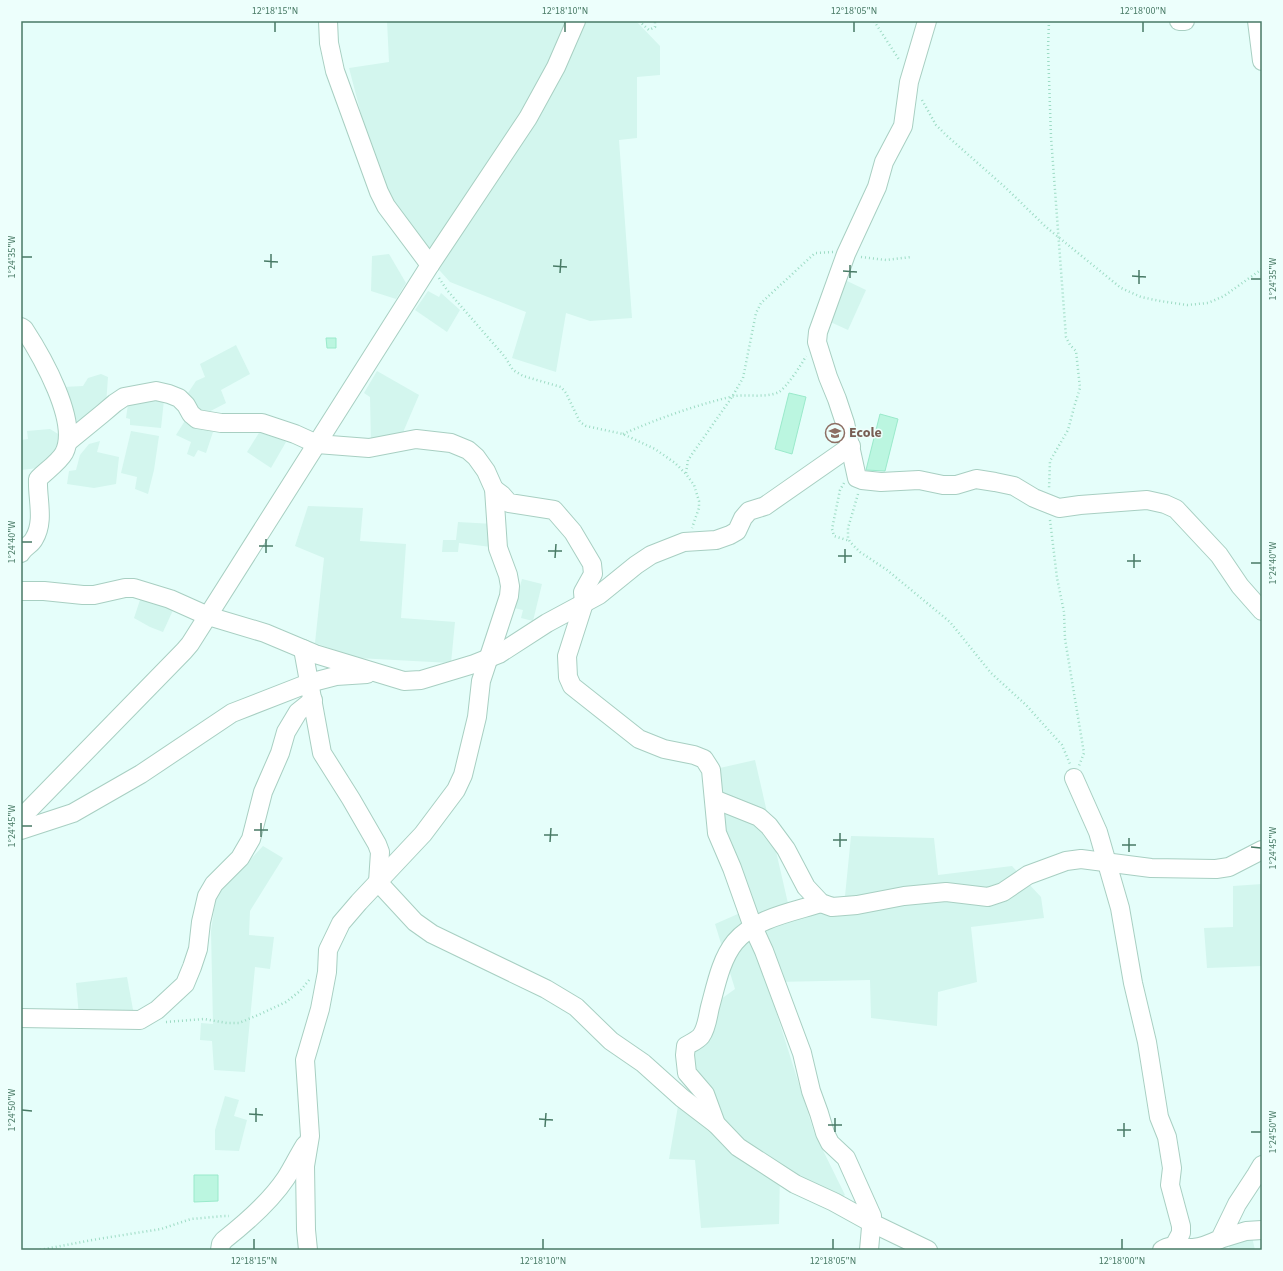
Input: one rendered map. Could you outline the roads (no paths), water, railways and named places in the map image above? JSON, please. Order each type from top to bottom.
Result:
[{"type":"street","points":[[328,21],[329,43],[335,71],[379,192],[386,206],[430,265]]},
{"type":"street","points":[[21,818],[184,651],[208,616],[430,265],[541,97],[576,21]]},
{"type":"street","points":[[928,21],[910,76],[903,126],[884,162],[877,187],[846,254],[818,332],[817,342],[828,377],[837,399],[859,477],[881,482],[919,480],[943,485],[956,485],[976,480],[1014,486],[1034,498],[1059,508],[1087,504],[1147,500],[1165,504],[1176,509],[1219,555],[1240,586],[1262,610]]},
{"type":"street","points":[[1179,21],[1184,21]]},
{"type":"street","points":[[1257,21],[1261,41],[1262,61]]},
{"type":"street","points":[[21,327],[24,329],[38,350],[54,385],[69,430],[69,440],[63,455],[38,479],[40,524],[32,544],[21,553]]},
{"type":"street","points":[[69,440],[124,397],[156,391],[179,398],[191,414],[197,419],[222,423],[262,423],[295,434],[316,444],[369,448],[416,439],[451,443],[468,450],[476,457],[486,471],[494,489],[498,548],[508,575],[510,586],[509,596],[481,681],[477,717],[463,775],[456,790],[423,834],[359,902],[342,923],[328,950],[327,972],[320,1008],[305,1060],[310,1136],[305,1166],[306,1230],[308,1250]]},
{"type":"street","points":[[21,591],[44,591],[94,595],[125,588],[134,588],[170,599],[208,616],[265,633],[303,649],[375,673],[404,681],[421,680],[499,654],[547,622],[599,595],[651,554],[684,542],[716,540],[730,535],[737,531],[743,518],[749,511],[764,506],[851,446]]},
{"type":"street","points":[[494,489],[509,503],[554,510],[573,532],[592,564],[593,574],[584,592],[584,603],[567,656],[568,677],[572,686],[639,740],[664,749],[694,755],[704,760],[711,770],[716,833],[732,868],[753,927],[764,951],[802,1053],[810,1091],[825,1133],[830,1143],[846,1158],[872,1216],[869,1250]]},
{"type":"street","points":[[303,649],[322,753],[355,806],[380,852],[378,882],[415,922],[432,934],[546,989],[576,1008],[611,1041],[643,1063],[682,1098],[716,1124],[738,1147],[795,1184],[834,1202],[872,1223],[928,1250]]},
{"type":"street","points":[[21,830],[73,813],[141,774],[232,712],[311,692],[336,676],[375,673]]},
{"type":"street","points":[[21,1018],[140,1020],[157,1010],[185,984],[198,949],[201,922],[207,896],[214,884],[240,858],[251,839],[263,792],[280,753],[286,732],[311,692]]},
{"type":"street","points":[[1074,778],[1098,832],[1120,908],[1159,1117],[1167,1137],[1172,1168],[1170,1185],[1181,1226],[1181,1233],[1171,1249]]},
{"type":"street","points":[[714,799],[760,817],[769,826],[786,849],[806,887],[821,903],[832,907],[857,906],[904,896],[946,892],[988,896],[1003,892],[1028,875],[1066,861],[1081,859],[1151,868],[1216,869],[1229,867],[1262,850]]},
{"type":"street","points":[[716,1124],[705,1094],[687,1073],[684,1056],[686,1046],[702,1036],[724,960],[736,941],[753,927],[771,919],[821,903]]},
{"type":"street","points":[[220,1250],[221,1244],[224,1240],[249,1219],[272,1196],[286,1178],[310,1136]]},
{"type":"street","points":[[1220,1239],[1237,1204],[1262,1165]]},
{"type":"street","points":[[1171,1249],[1203,1246],[1246,1231],[1262,1230]]},
{"type":"place","name":"Ecole","points":[[835,433]]}]
